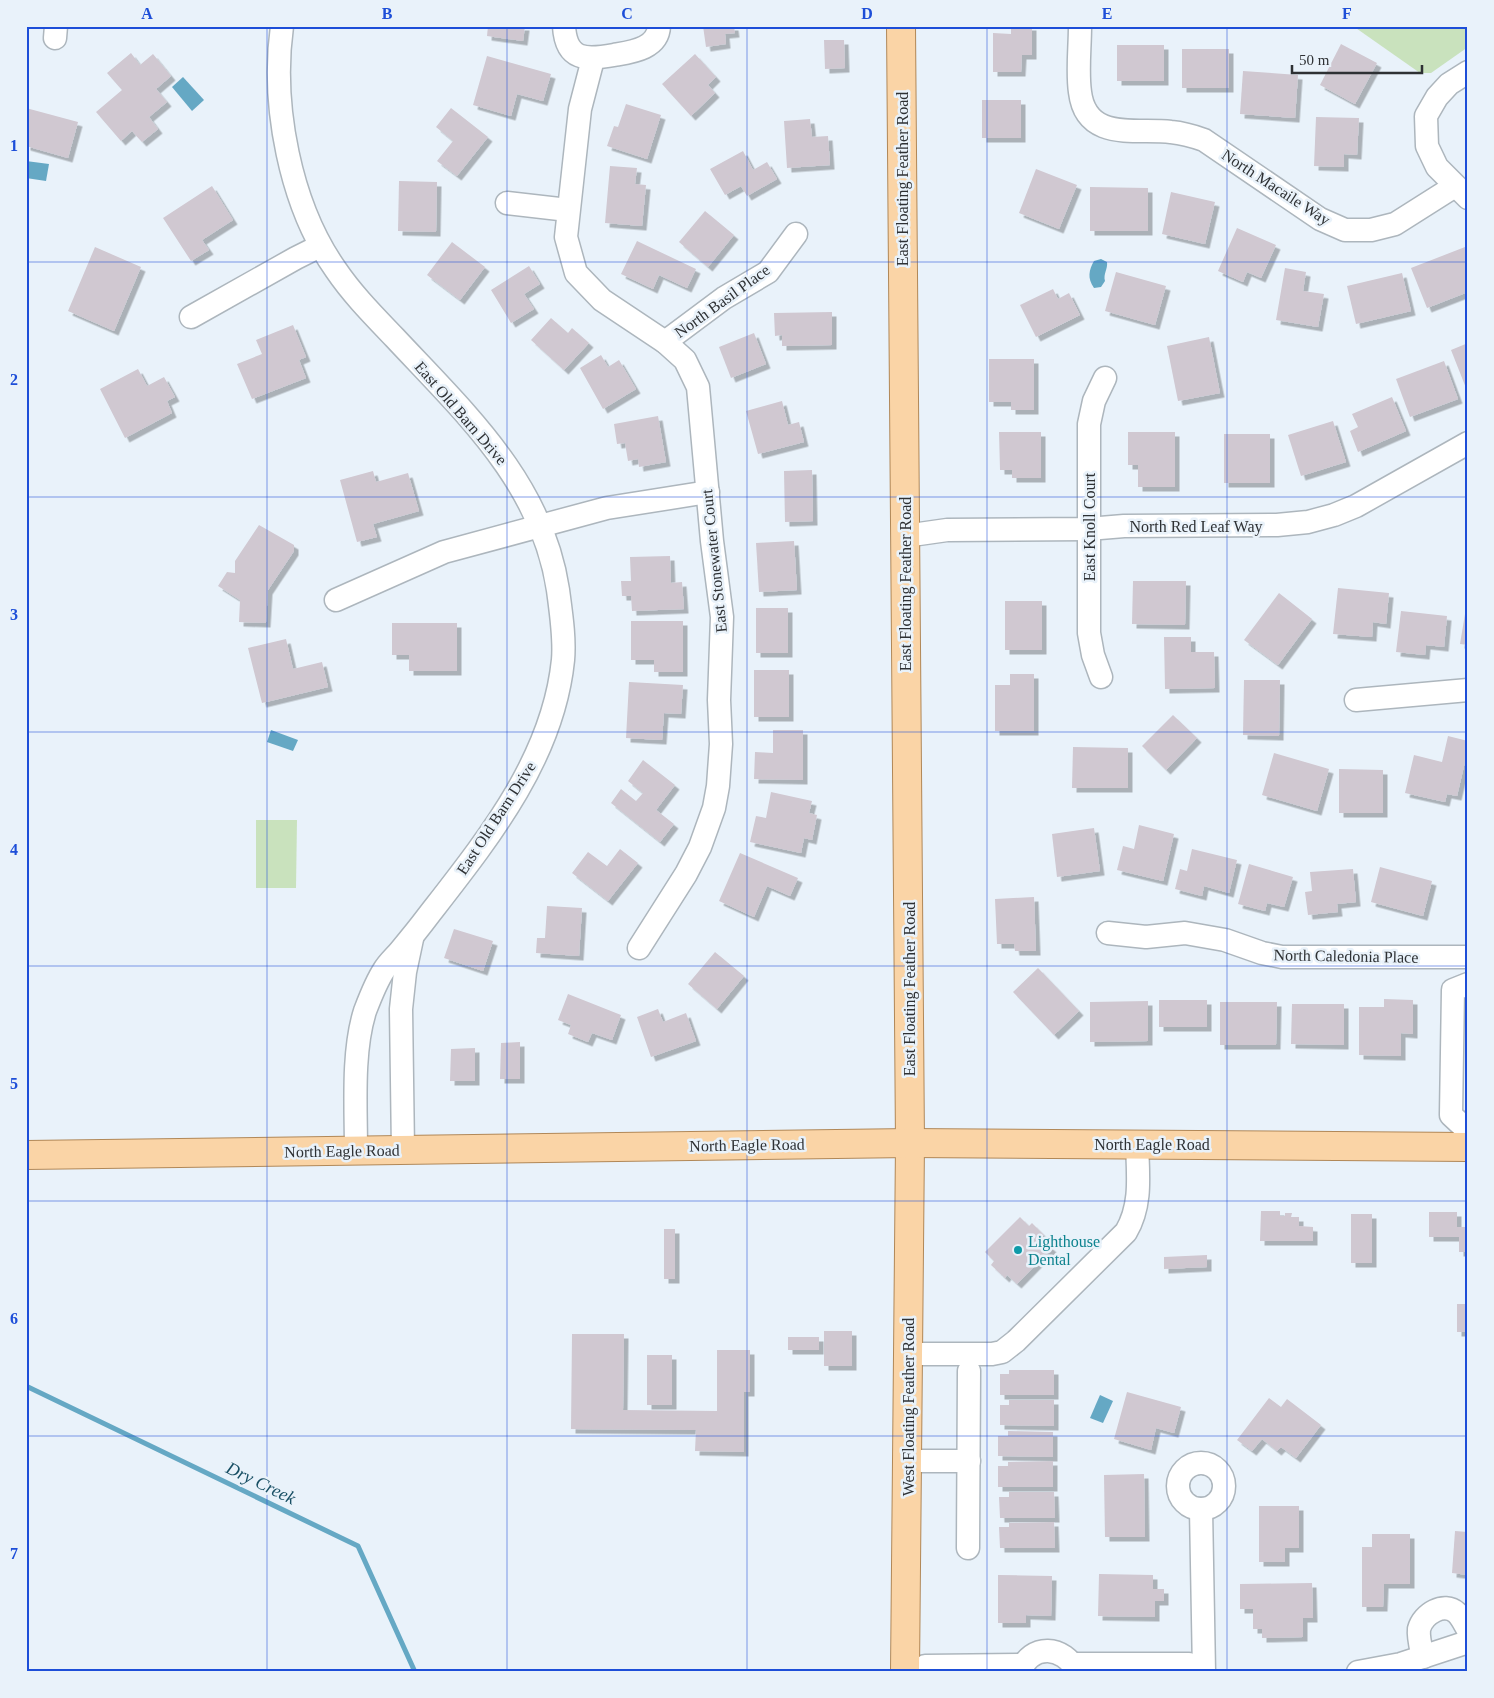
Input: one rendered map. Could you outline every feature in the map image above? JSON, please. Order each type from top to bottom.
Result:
[{"type":"main road","name":"East Floating Feather Road","points":[[901,26],[910,1142]]},
{"type":"main road","name":"North Eagle Road","points":[[26,1155],[910,1142],[1137,1144],[1467,1137]]},
{"type":"main road","name":"West Floating Feather Road","points":[[905,1672],[910,1142]]},
{"type":"street","name":"East Old Barn Drive","points":[[282,26],[279,63],[286,147],[300,197],[320,246],[358,298],[471,419],[512,473],[540,527],[553,566],[558,589],[564,658],[550,723],[523,782],[472,859],[413,936],[383,971],[365,1012],[357,1057],[356,1151]]},
{"type":"street","points":[[564,26],[564,38],[573,51],[584,58],[593,59],[639,51],[652,43],[659,32],[659,26]]},
{"type":"street","name":"North Macaile Way","points":[[1080,26],[1080,92],[1091,120],[1103,127],[1116,130],[1170,132],[1204,140],[1320,219],[1345,230],[1371,230],[1396,224],[1461,192]]},
{"type":"street","name":"East Stonewater Court","points":[[593,59],[580,109],[566,237],[576,273],[602,300],[665,342],[685,360],[698,387],[722,617],[719,700],[721,744],[718,786],[708,828],[686,874],[639,948]]},
{"type":"street","points":[[1461,192],[1437,167],[1426,146],[1426,116],[1437,97],[1450,84],[1468,72]]},
{"type":"street","points":[[507,203],[568,210]]},
{"type":"street","name":"North Basil Place","points":[[665,342],[724,298],[768,272],[796,234]]},
{"type":"street","points":[[191,317],[320,246]]},
{"type":"street","name":"East Knoll Court","points":[[1101,677],[1093,655],[1089,633],[1089,424],[1094,401],[1105,378]]},
{"type":"street","name":"North Red Leaf Way","points":[[905,536],[947,530],[1277,525],[1308,522],[1334,515],[1356,506],[1468,443]]},
{"type":"street","points":[[336,600],[444,552],[607,508],[708,492]]},
{"type":"street","points":[[1356,700],[1468,690]]},
{"type":"street","name":"North Caledonia Place","points":[[1108,933],[1146,937],[1185,933],[1224,940],[1262,953],[1282,957],[1468,957]]},
{"type":"street","name":"East Old Barn Drive","points":[[403,1150],[401,1009],[405,972],[413,936]]},
{"type":"street","points":[[1467,1137],[1451,1115],[1451,1106],[1453,990],[1468,984],[1468,948]]},
{"type":"street","points":[[908,1354],[992,1354],[1002,1352],[1016,1341],[1126,1232],[1133,1219],[1137,1205],[1137,1144]]},
{"type":"street","points":[[968,1548],[969,1371]]},
{"type":"street","points":[[907,1461],[969,1461]]},
{"type":"street","points":[[1201,1509],[1204,1672]]},
{"type":"street","points":[[1423,1657],[1418,1636],[1424,1619],[1432,1611],[1448,1610],[1456,1612],[1468,1630]]},
{"type":"street","points":[[1358,1672],[1401,1664],[1468,1642]]},
{"type":"street","points":[[918,1672],[925,1666],[1021,1669],[1028,1659],[1043,1651],[1060,1653],[1075,1668],[1189,1664],[1196,1672]]},
{"type":"green space","points":[[1353,26],[1468,26],[1468,47],[1431,73],[1420,73]]},
{"type":"green space","points":[[256,820],[297,820],[296,888],[256,888]]},
{"type":"water","points":[[183,77],[204,100],[192,111],[172,87]]},
{"type":"water","points":[[26,161],[49,164],[46,181],[26,178]]},
{"type":"water","points":[[1101,259],[1107,262],[1105,281],[1101,287],[1094,288],[1090,281],[1090,271],[1094,261]]},
{"type":"water","points":[[271,730],[298,740],[293,751],[267,742]]},
{"type":"water","points":[[1100,1395],[1113,1401],[1103,1423],[1090,1418]]},
{"type":"building","points":[[488,26],[525,26],[523,41],[487,36]]},
{"type":"building","points":[[703,26],[734,26],[735,33],[725,34],[726,44],[706,47]]},
{"type":"building","points":[[1011,26],[1032,26],[1032,55],[1022,55],[1021,72],[993,72],[993,33],[1011,34]]},
{"type":"building","points":[[824,40],[844,40],[845,68],[825,69]]},
{"type":"building","points":[[1341,44],[1377,63],[1355,104],[1320,85]]},
{"type":"building","points":[[1117,45],[1164,45],[1164,81],[1117,81]]},
{"type":"building","points":[[1182,49],[1229,49],[1229,88],[1182,88]]},
{"type":"building","points":[[131,53],[140,65],[153,54],[171,76],[156,89],[167,102],[149,117],[158,129],[142,142],[132,131],[121,141],[96,112],[122,90],[107,73]]},
{"type":"building","points":[[695,54],[716,77],[708,85],[715,93],[691,116],[662,84]]},
{"type":"building","points":[[487,56],[551,74],[543,101],[517,94],[511,116],[473,105]]},
{"type":"building","points":[[1243,71],[1298,75],[1295,118],[1240,114]]},
{"type":"building","points":[[982,100],[1021,100],[1021,138],[982,138]]},
{"type":"building","points":[[626,104],[661,115],[647,159],[607,146],[614,126],[618,127]]},
{"type":"building","points":[[26,108],[78,122],[68,158],[26,146]]},
{"type":"building","points":[[451,108],[488,137],[457,176],[437,161],[453,141],[436,127]]},
{"type":"building","points":[[1316,117],[1359,118],[1357,155],[1344,154],[1344,167],[1314,166]]},
{"type":"building","points":[[810,119],[812,137],[828,136],[830,165],[787,168],[784,121]]},
{"type":"building","points":[[743,151],[753,170],[767,162],[777,179],[747,196],[741,186],[725,195],[710,169]]},
{"type":"building","points":[[610,166],[637,168],[635,184],[646,185],[642,226],[605,223]]},
{"type":"building","points":[[1036,169],[1077,185],[1059,229],[1019,213]]},
{"type":"building","points":[[399,181],[437,182],[436,232],[398,231]]},
{"type":"building","points":[[212,186],[233,220],[202,240],[209,250],[191,261],[163,218]]},
{"type":"building","points":[[1090,187],[1148,188],[1148,231],[1090,231]]},
{"type":"building","points":[[1171,192],[1215,202],[1205,244],[1162,234]]},
{"type":"building","points":[[705,211],[734,235],[708,267],[679,242]]},
{"type":"building","points":[[1237,228],[1276,245],[1261,278],[1247,272],[1243,282],[1218,271]]},
{"type":"building","points":[[637,241],[696,269],[687,288],[659,275],[653,289],[621,274]]},
{"type":"building","points":[[452,242],[485,267],[460,300],[427,275]]},
{"type":"building","points":[[95,247],[141,267],[114,331],[68,311]]},
{"type":"building","points":[[1465,247],[1468,253],[1468,292],[1427,308],[1411,268]]},
{"type":"building","points":[[529,266],[540,284],[524,294],[534,309],[511,323],[491,290]]},
{"type":"building","points":[[1285,268],[1306,272],[1303,291],[1324,294],[1318,327],[1276,320]]},
{"type":"building","points":[[1116,272],[1166,286],[1155,325],[1105,311]]},
{"type":"building","points":[[1402,273],[1411,311],[1356,324],[1347,286]]},
{"type":"building","points":[[1053,289],[1058,299],[1069,293],[1080,315],[1036,337],[1020,305]]},
{"type":"building","points":[[832,312],[832,345],[782,346],[782,335],[775,336],[774,313]]},
{"type":"building","points":[[551,318],[568,333],[572,328],[589,343],[564,370],[531,340]]},
{"type":"building","points":[[293,325],[306,357],[299,360],[306,378],[252,399],[237,364],[262,354],[256,340]]},
{"type":"building","points":[[754,333],[766,364],[731,378],[719,347]]},
{"type":"building","points":[[1209,337],[1220,393],[1178,401],[1167,346]]},
{"type":"building","points":[[1468,343],[1468,387],[1466,388],[1451,350]]},
{"type":"building","points":[[601,355],[608,367],[619,360],[636,389],[603,409],[580,368]]},
{"type":"building","points":[[989,359],[1034,359],[1034,410],[1011,410],[1011,402],[989,402]]},
{"type":"building","points":[[1444,361],[1458,399],[1410,417],[1396,379]]},
{"type":"building","points":[[138,369],[147,386],[164,377],[175,397],[167,401],[172,413],[125,438],[100,389]]},
{"type":"building","points":[[1392,397],[1406,431],[1358,452],[1350,431],[1358,427],[1352,414]]},
{"type":"building","points":[[782,401],[788,425],[799,422],[804,442],[758,454],[746,411]]},
{"type":"building","points":[[658,416],[666,462],[639,467],[638,459],[628,461],[625,443],[617,444],[614,424]]},
{"type":"building","points":[[1333,421],[1346,462],[1301,476],[1288,435]]},
{"type":"building","points":[[999,432],[1041,432],[1041,478],[1012,478],[1012,470],[1000,470]]},
{"type":"building","points":[[1128,432],[1175,432],[1175,487],[1138,487],[1138,465],[1128,465]]},
{"type":"building","points":[[1224,434],[1270,434],[1270,483],[1224,483]]},
{"type":"building","points":[[812,470],[813,521],[785,522],[784,471]]},
{"type":"building","points":[[373,471],[376,482],[408,473],[419,511],[373,524],[377,537],[357,542],[340,480]]},
{"type":"building","points":[[259,525],[294,545],[294,551],[268,590],[266,623],[239,622],[240,600],[218,586],[227,572],[235,573],[235,561]]},
{"type":"building","points":[[794,541],[797,590],[759,592],[756,543]]},
{"type":"building","points":[[670,556],[671,583],[682,582],[684,609],[632,611],[631,596],[622,596],[621,581],[631,581],[630,557]]},
{"type":"building","points":[[1133,581],[1186,581],[1185,625],[1132,624]]},
{"type":"building","points":[[1338,588],[1389,593],[1386,624],[1373,622],[1372,637],[1333,634]]},
{"type":"building","points":[[1279,593],[1312,619],[1278,665],[1244,640]]},
{"type":"building","points":[[1005,601],[1042,601],[1042,650],[1005,650]]},
{"type":"building","points":[[1468,602],[1468,645],[1460,644]]},
{"type":"building","points":[[756,608],[788,608],[788,653],[756,653]]},
{"type":"building","points":[[1401,611],[1447,616],[1444,647],[1426,645],[1425,655],[1396,652]]},
{"type":"building","points":[[631,621],[683,621],[683,672],[654,672],[654,660],[631,660]]},
{"type":"building","points":[[392,623],[457,623],[457,671],[409,671],[409,655],[392,655]]},
{"type":"building","points":[[1164,637],[1191,637],[1191,652],[1214,652],[1215,688],[1165,689]]},
{"type":"building","points":[[286,639],[293,669],[322,662],[328,687],[262,703],[248,648]]},
{"type":"building","points":[[754,670],[789,670],[789,717],[754,717]]},
{"type":"building","points":[[1010,674],[1034,674],[1034,731],[995,731],[995,685],[1010,685]]},
{"type":"building","points":[[1244,680],[1280,680],[1279,736],[1243,735]]},
{"type":"building","points":[[629,682],[683,685],[681,714],[664,713],[662,740],[626,738]]},
{"type":"building","points":[[1173,715],[1197,738],[1166,770],[1142,746]]},
{"type":"building","points":[[773,730],[803,730],[803,780],[754,779],[755,752],[773,753]]},
{"type":"building","points":[[1448,736],[1468,741],[1468,749],[1457,796],[1447,794],[1445,802],[1405,793],[1414,755],[1442,762]]},
{"type":"building","points":[[1073,747],[1128,748],[1128,788],[1072,788]]},
{"type":"building","points":[[1274,753],[1329,769],[1317,811],[1262,795]]},
{"type":"building","points":[[643,760],[675,785],[656,810],[674,824],[660,842],[611,803],[621,789],[636,801],[643,793],[628,781]]},
{"type":"building","points":[[1339,769],[1383,770],[1383,813],[1339,813]]},
{"type":"building","points":[[771,792],[812,801],[809,813],[817,815],[812,840],[804,838],[801,853],[750,842],[756,816],[766,818]]},
{"type":"building","points":[[1139,825],[1174,834],[1163,881],[1117,870],[1123,846],[1134,849]]},
{"type":"building","points":[[1094,828],[1100,871],[1057,877],[1052,834]]},
{"type":"building","points":[[620,849],[638,863],[608,901],[572,873],[588,852],[607,866]]},
{"type":"building","points":[[1192,849],[1237,860],[1229,893],[1204,886],[1202,896],[1175,889],[1180,869],[1187,871]]},
{"type":"building","points":[[740,853],[798,878],[790,896],[767,886],[754,917],[719,901]]},
{"type":"building","points":[[1249,864],[1293,877],[1284,907],[1267,903],[1265,911],[1238,904]]},
{"type":"building","points":[[1380,867],[1432,881],[1423,916],[1371,902]]},
{"type":"building","points":[[1353,869],[1356,902],[1337,904],[1338,912],[1308,915],[1305,892],[1312,891],[1310,872]]},
{"type":"building","points":[[1034,897],[1036,951],[1015,951],[1014,944],[997,944],[995,899]]},
{"type":"building","points":[[547,906],[582,908],[579,956],[536,953],[537,938],[545,938]]},
{"type":"building","points":[[454,929],[493,941],[483,971],[444,958]]},
{"type":"building","points":[[715,952],[744,976],[717,1009],[688,984]]},
{"type":"building","points":[[1038,968],[1079,1011],[1054,1035],[1013,992]]},
{"type":"building","points":[[568,994],[621,1015],[612,1040],[592,1033],[588,1042],[568,1034],[571,1025],[558,1020]]},
{"type":"building","points":[[1384,999],[1413,1000],[1413,1034],[1401,1033],[1401,1056],[1359,1055],[1359,1007],[1384,1007]]},
{"type":"building","points":[[1159,1000],[1207,1000],[1207,1027],[1159,1027]]},
{"type":"building","points":[[1148,1001],[1148,1041],[1090,1042],[1090,1002]]},
{"type":"building","points":[[1220,1002],[1277,1002],[1276,1045],[1220,1045]]},
{"type":"building","points":[[1292,1004],[1344,1004],[1344,1045],[1291,1044]]},
{"type":"building","points":[[658,1009],[663,1022],[686,1013],[696,1041],[651,1057],[637,1017]]},
{"type":"building","points":[[520,1042],[520,1079],[500,1079],[501,1043]]},
{"type":"building","points":[[475,1048],[475,1081],[450,1081],[451,1049]]},
{"type":"building","points":[[1261,1211],[1280,1211],[1280,1216],[1285,1216],[1285,1213],[1292,1213],[1291,1217],[1299,1217],[1299,1226],[1313,1227],[1313,1241],[1260,1241]]},
{"type":"building","points":[[1429,1212],[1457,1212],[1457,1227],[1468,1227],[1468,1252],[1459,1252],[1459,1237],[1429,1237]]},
{"type":"building","points":[[1351,1214],[1372,1214],[1372,1263],[1351,1263]]},
{"type":"building","name":"Lighthouse Dental","points":[[1020,1217],[1029,1226],[1032,1223],[1044,1235],[1041,1238],[1052,1248],[1017,1284],[1007,1275],[1005,1278],[991,1265],[994,1261],[985,1252]]},
{"type":"building","points":[[664,1229],[675,1229],[675,1279],[664,1279]]},
{"type":"building","points":[[1207,1255],[1207,1267],[1164,1269],[1164,1257]]},
{"type":"building","points":[[1457,1304],[1468,1304],[1468,1332],[1457,1332]]},
{"type":"building","points":[[824,1331],[852,1331],[852,1366],[824,1366]]},
{"type":"building","points":[[572,1334],[624,1334],[623,1410],[717,1411],[717,1350],[750,1350],[750,1392],[744,1392],[744,1452],[695,1451],[696,1430],[571,1429]]},
{"type":"building","points":[[788,1337],[819,1337],[819,1350],[788,1350]]},
{"type":"building","points":[[647,1355],[672,1355],[672,1405],[647,1405]]},
{"type":"building","points":[[1009,1370],[1054,1370],[1054,1395],[1000,1395],[1000,1374],[1009,1374]]},
{"type":"building","points":[[1127,1392],[1181,1407],[1174,1433],[1156,1428],[1151,1450],[1114,1439]]},
{"type":"building","points":[[1269,1398],[1281,1407],[1287,1399],[1321,1425],[1296,1458],[1281,1447],[1277,1451],[1262,1439],[1252,1451],[1237,1440]]},
{"type":"building","points":[[1009,1400],[1054,1400],[1054,1426],[1000,1425],[1000,1405],[1009,1405]]},
{"type":"building","points":[[1008,1431],[1053,1432],[1053,1457],[998,1456],[998,1436],[1008,1436]]},
{"type":"building","points":[[1053,1461],[1053,1487],[998,1487],[998,1466],[1008,1466],[1008,1462]]},
{"type":"building","points":[[1144,1474],[1145,1537],[1105,1537],[1104,1475]]},
{"type":"building","points":[[1009,1492],[1054,1492],[1055,1518],[1000,1518],[999,1497],[1009,1497]]},
{"type":"building","points":[[1259,1506],[1299,1506],[1299,1548],[1285,1548],[1285,1562],[1259,1562]]},
{"type":"building","points":[[1054,1522],[1055,1548],[1000,1548],[999,1527],[1009,1527],[1009,1523]]},
{"type":"building","points":[[1455,1531],[1468,1532],[1468,1575],[1452,1573]]},
{"type":"building","points":[[1372,1534],[1410,1534],[1410,1584],[1384,1584],[1383,1607],[1362,1607],[1362,1547],[1372,1547]]},
{"type":"building","points":[[1099,1574],[1153,1575],[1153,1589],[1164,1589],[1164,1601],[1155,1601],[1155,1617],[1098,1616]]},
{"type":"building","points":[[998,1575],[1052,1576],[1051,1616],[1026,1615],[1026,1623],[998,1623]]},
{"type":"building","points":[[1312,1583],[1313,1618],[1303,1618],[1303,1637],[1262,1638],[1262,1629],[1253,1629],[1253,1609],[1240,1609],[1240,1584]]},
{"type":"waterway","name":"Dry Creek","points":[[26,1386],[358,1546],[415,1672]]},
{"type":"place","name":"Lighthouse Dental","points":[[1018,1250]]}]
